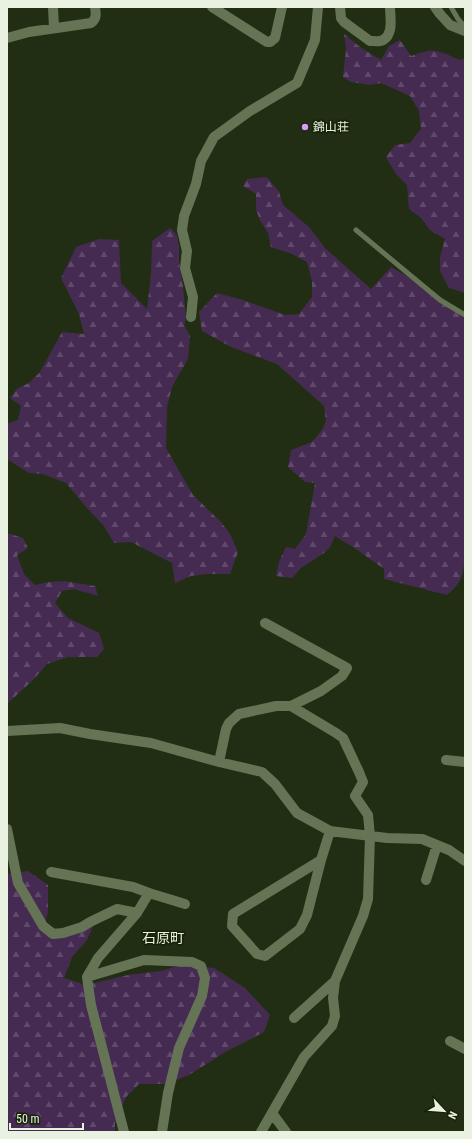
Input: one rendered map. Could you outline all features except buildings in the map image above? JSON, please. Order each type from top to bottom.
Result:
[{"type":"street","points":[[52,7],[54,28]]},
{"type":"street","points":[[7,38],[29,32],[91,23],[96,16],[95,7]]},
{"type":"street","points":[[212,7],[267,42],[270,42],[275,38],[282,7]]},
{"type":"street","points":[[229,18],[232,7]]},
{"type":"street","points":[[191,317],[193,297],[184,268],[187,251],[182,230],[184,216],[196,184],[201,161],[214,137],[250,111],[297,83],[315,40],[318,7]]},
{"type":"street","points":[[340,7],[341,18],[344,22],[370,41],[383,40],[388,35],[390,28],[390,7]]},
{"type":"street","points":[[436,7],[450,25],[465,31]]},
{"type":"street","points":[[219,762],[226,729],[229,723],[239,714],[276,706],[291,706],[322,691],[342,676],[347,668],[265,623]]},
{"type":"street","points":[[261,1132],[304,1058],[332,1026],[335,1016],[335,981],[363,916],[368,899],[370,836],[368,815],[355,796],[363,782],[343,738],[291,706]]},
{"type":"street","points":[[7,731],[60,728],[151,743],[262,772],[275,784],[296,813],[330,831],[387,838],[422,839],[449,850],[465,860]]},
{"type":"street","points":[[446,760],[465,762]]},
{"type":"street","points":[[7,829],[18,883],[43,926],[53,934],[63,933],[82,927],[118,909],[137,913]]},
{"type":"street","points":[[320,860],[233,914],[232,926],[257,954],[264,956],[300,930],[307,915],[320,860],[330,831]]},
{"type":"street","points":[[426,880],[437,845]]},
{"type":"street","points":[[52,872],[133,887],[184,904]]},
{"type":"street","points":[[124,1132],[91,1005],[87,977],[98,958],[137,913],[149,893]]},
{"type":"street","points":[[87,977],[144,960],[192,962],[201,966],[205,978],[202,996],[179,1048],[168,1093],[162,1132]]},
{"type":"street","points":[[294,1018],[335,981]]},
{"type":"street","points":[[450,1041],[465,1049]]},
{"type":"street","points":[[272,1113],[286,1132]]},
{"type":"lane","points":[[451,7],[465,27]]},
{"type":"lane","points":[[356,230],[440,300],[465,315]]},
{"type":"green space","points":[[344,34],[360,47],[381,60],[389,46],[400,40],[411,56],[426,51],[436,51],[460,60],[465,58],[465,293],[449,288],[440,271],[440,257],[445,239],[430,230],[421,218],[409,209],[407,185],[396,174],[386,157],[395,145],[410,143],[421,129],[419,111],[410,96],[381,83],[369,85],[351,82],[343,77],[346,49]]},
{"type":"green space","points":[[267,177],[279,192],[283,205],[309,227],[325,248],[371,289],[391,267],[433,291],[456,308],[465,320],[465,554],[464,567],[459,582],[447,595],[384,579],[384,569],[335,536],[330,547],[324,553],[301,568],[292,578],[276,576],[279,562],[286,547],[295,549],[306,534],[315,483],[305,482],[288,467],[291,450],[312,442],[322,430],[326,421],[324,406],[277,364],[231,347],[202,331],[199,312],[217,293],[243,300],[285,315],[299,314],[312,297],[312,281],[307,262],[292,254],[271,247],[268,233],[256,210],[256,194],[243,186],[247,179]]},
{"type":"green space","points":[[170,228],[177,235],[186,319],[184,325],[190,336],[188,359],[172,387],[167,407],[166,448],[193,495],[221,522],[230,534],[238,552],[230,574],[206,574],[191,576],[175,583],[172,563],[131,542],[114,543],[104,526],[66,483],[43,474],[29,473],[7,459],[7,424],[18,420],[21,406],[10,398],[18,388],[29,383],[40,372],[62,332],[84,334],[79,314],[61,278],[76,247],[99,239],[119,240],[121,283],[147,309],[151,275],[152,241]]},
{"type":"green space","points":[[7,533],[23,538],[28,548],[17,555],[24,574],[35,585],[64,581],[95,586],[98,596],[74,589],[62,591],[55,603],[68,618],[99,633],[104,649],[97,657],[68,657],[47,664],[34,679],[7,704]]},
{"type":"green space","points":[[28,871],[48,885],[48,911],[45,925],[70,933],[93,926],[87,940],[72,957],[64,978],[86,985],[128,975],[161,971],[181,965],[214,968],[245,988],[270,1015],[264,1032],[227,1051],[189,1075],[166,1084],[139,1084],[126,1097],[115,1123],[115,1132],[7,1132],[7,874]]},
{"type":"place","name":"錦山荘","points":[[305,127]]},
{"type":"district","name":"石原町","points":[[163,938]]}]
